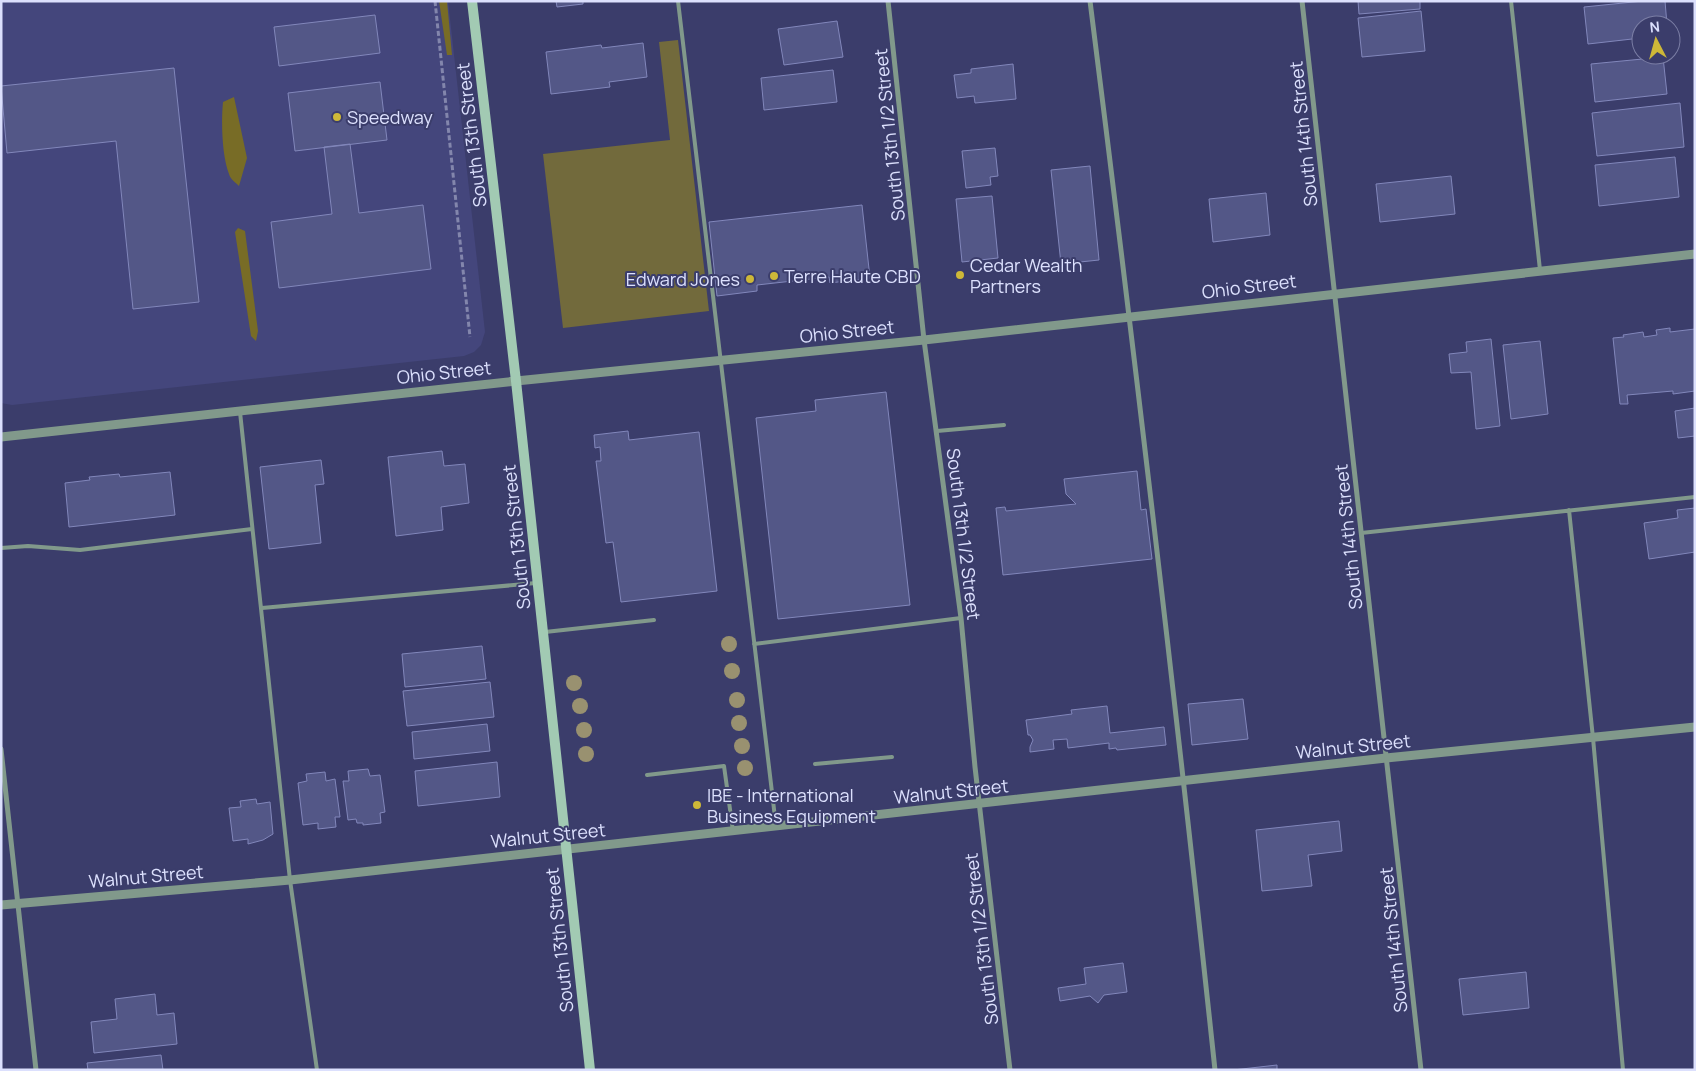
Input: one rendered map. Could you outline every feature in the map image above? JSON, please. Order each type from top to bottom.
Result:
[{"type":"main road","name":"South 13th Street","points":[[472,1],[516,381],[590,1070]]},
{"type":"street","name":"South 13th 1/2 Street","points":[[888,1],[924,340],[961,618],[1010,1070]]},
{"type":"street","points":[[1090,1],[1130,316],[1215,1070]]},
{"type":"street","name":"South 14th Street","points":[[1302,1],[1421,1070]]},
{"type":"street","name":"Ohio Street","points":[[1,437],[516,381],[924,340],[1695,254]]},
{"type":"street","name":"Walnut Street","points":[[1,905],[290,880],[1184,782],[1386,758],[1695,727]]},
{"type":"street","points":[[1,749],[36,1070]]},
{"type":"lane","points":[[678,1],[776,826]]},
{"type":"lane","points":[[1511,1],[1540,271]]},
{"type":"lane","points":[[240,411],[290,880],[317,1070]]},
{"type":"lane","points":[[936,432],[1004,425]]},
{"type":"lane","points":[[1361,533],[1695,496]]},
{"type":"lane","points":[[1569,510],[1623,1070]]},
{"type":"lane","points":[[1,548],[28,546],[80,550],[252,528]]},
{"type":"lane","points":[[262,608],[537,583]]},
{"type":"lane","points":[[754,644],[961,618]]},
{"type":"lane","points":[[542,632],[654,620]]},
{"type":"lane","points":[[815,764],[892,757]]},
{"type":"lane","points":[[647,774],[724,766],[733,831]]},
{"type":"path","points":[[435,1],[470,337]]},
{"type":"shaded area","points":[[1,1],[448,1],[485,332],[481,345],[474,352],[464,356],[12,405],[1,403]]},
{"type":"shaded area","points":[[439,1],[447,1],[452,55],[447,55]]},
{"type":"shaded area","points":[[678,40],[709,311],[563,328],[543,154],[670,140],[659,42]]},
{"type":"shaded area","points":[[234,97],[247,158],[239,186],[230,176],[225,158],[223,139],[223,102]]},
{"type":"shaded area","points":[[238,228],[245,231],[258,331],[256,341],[251,336],[235,232]]},
{"type":"building","points":[[556,1],[583,1],[583,4],[557,7]]},
{"type":"building","points":[[1358,1],[1420,1],[1420,9],[1359,14]]},
{"type":"building","points":[[1643,1],[1665,1],[1666,15],[1631,15],[1631,39],[1588,44],[1584,7]]},
{"type":"building","points":[[1421,11],[1425,51],[1362,57],[1358,18]]},
{"type":"building","points":[[375,15],[380,53],[279,66],[274,27]]},
{"type":"building","points":[[837,21],[843,57],[784,65],[778,29]]},
{"type":"building","points":[[643,43],[647,77],[609,82],[610,87],[551,94],[546,52],[601,45],[602,48]]},
{"type":"building","points":[[1631,60],[1631,65],[1664,65],[1667,94],[1595,102],[1591,64]]},
{"type":"building","points":[[1013,64],[1016,99],[975,103],[974,96],[957,98],[954,75],[971,73],[971,69]]},
{"type":"building","points":[[174,68],[199,302],[133,309],[116,141],[7,153],[1,86]]},
{"type":"building","points":[[833,70],[837,102],[764,110],[761,78]]},
{"type":"building","name":"Speedway","points":[[380,82],[387,140],[295,151],[288,93]]},
{"type":"building","points":[[1680,103],[1684,147],[1597,156],[1592,113]]},
{"type":"building","name":"Speedway","points":[[350,144],[359,213],[423,205],[431,269],[279,288],[271,222],[332,214],[324,147]]},
{"type":"building","points":[[995,148],[998,176],[990,177],[991,185],[966,188],[962,151]]},
{"type":"building","points":[[1675,157],[1679,197],[1599,206],[1595,165]]},
{"type":"building","points":[[1090,166],[1099,260],[1061,264],[1051,170]]},
{"type":"building","points":[[1451,176],[1455,214],[1380,222],[1376,184]]},
{"type":"building","points":[[1266,193],[1270,235],[1213,242],[1209,199]]},
{"type":"building","points":[[992,196],[998,258],[962,262],[956,199]]},
{"type":"building","points":[[862,205],[870,278],[830,283],[829,277],[757,285],[757,291],[717,296],[709,222]]},
{"type":"building","points":[[1670,328],[1670,332],[1695,329],[1695,391],[1673,394],[1673,391],[1627,395],[1628,404],[1620,404],[1613,338],[1643,332],[1644,337],[1657,335],[1656,330]]},
{"type":"building","points":[[1491,339],[1500,426],[1476,429],[1471,372],[1451,373],[1449,354],[1467,352],[1466,342]]},
{"type":"building","points":[[1540,341],[1548,414],[1511,419],[1503,345]]},
{"type":"building","points":[[886,392],[910,605],[778,619],[756,418],[816,411],[815,400]]},
{"type":"building","points":[[1695,408],[1695,436],[1678,438],[1675,411]]},
{"type":"building","points":[[628,431],[629,440],[699,432],[717,591],[621,602],[613,542],[606,543],[596,461],[601,461],[600,447],[595,448],[594,435]]},
{"type":"building","points":[[442,451],[444,466],[465,464],[469,503],[441,507],[443,530],[396,536],[388,457]]},
{"type":"building","points":[[321,460],[324,484],[315,485],[321,543],[269,549],[260,467]]},
{"type":"building","points":[[1137,471],[1141,510],[1146,509],[1152,559],[1003,575],[996,508],[1005,507],[1006,511],[1076,504],[1066,494],[1064,479]]},
{"type":"building","points":[[170,472],[175,515],[69,527],[65,483],[90,480],[89,477],[119,474],[120,477]]},
{"type":"building","points":[[1695,508],[1695,552],[1649,559],[1644,523],[1678,518],[1677,510]]},
{"type":"building","points":[[482,646],[486,679],[405,687],[402,654]]},
{"type":"building","points":[[490,682],[494,717],[407,726],[403,691]]},
{"type":"building","points":[[1243,699],[1248,739],[1192,745],[1188,704]]},
{"type":"building","points":[[1107,706],[1110,733],[1164,727],[1166,745],[1117,750],[1116,748],[1109,749],[1109,743],[1068,748],[1067,739],[1053,740],[1054,749],[1030,752],[1033,740],[1028,735],[1026,720],[1072,714],[1071,710]]},
{"type":"building","points":[[487,724],[490,751],[414,759],[412,732]]},
{"type":"building","points":[[497,762],[500,797],[418,806],[415,771]]},
{"type":"building","points":[[368,769],[370,776],[380,775],[385,812],[380,813],[381,823],[363,825],[363,823],[357,823],[356,819],[348,820],[343,781],[349,781],[348,771]]},
{"type":"building","points":[[325,772],[326,781],[335,779],[340,817],[335,817],[336,827],[318,829],[318,823],[303,825],[298,783],[307,781],[306,774]]},
{"type":"building","points":[[256,799],[257,804],[270,802],[273,834],[263,840],[248,844],[248,839],[233,841],[229,808],[241,807],[240,801]]},
{"type":"building","points":[[1339,821],[1342,851],[1308,855],[1312,886],[1262,891],[1256,830]]},
{"type":"building","points":[[1123,963],[1127,992],[1104,995],[1098,1003],[1090,996],[1060,1001],[1058,988],[1086,984],[1084,968]]},
{"type":"building","points":[[1526,972],[1529,1008],[1463,1015],[1459,979]]},
{"type":"building","points":[[155,994],[157,1015],[174,1013],[177,1044],[94,1053],[91,1022],[117,1019],[115,999]]},
{"type":"building","points":[[161,1055],[163,1070],[88,1070],[87,1063]]},
{"type":"building","points":[[1277,1065],[1277,1070],[1233,1070]]},
{"type":"place","name":"Speedway","points":[[337,117]]},
{"type":"place","name":"Cedar Wealth Partners","points":[[960,275]]},
{"type":"place","name":"Terre Haute CBD","points":[[774,276]]},
{"type":"place","name":"Edward Jones","points":[[750,279]]},
{"type":"place","name":"IBE - International Business Equipment","points":[[697,805]]}]
